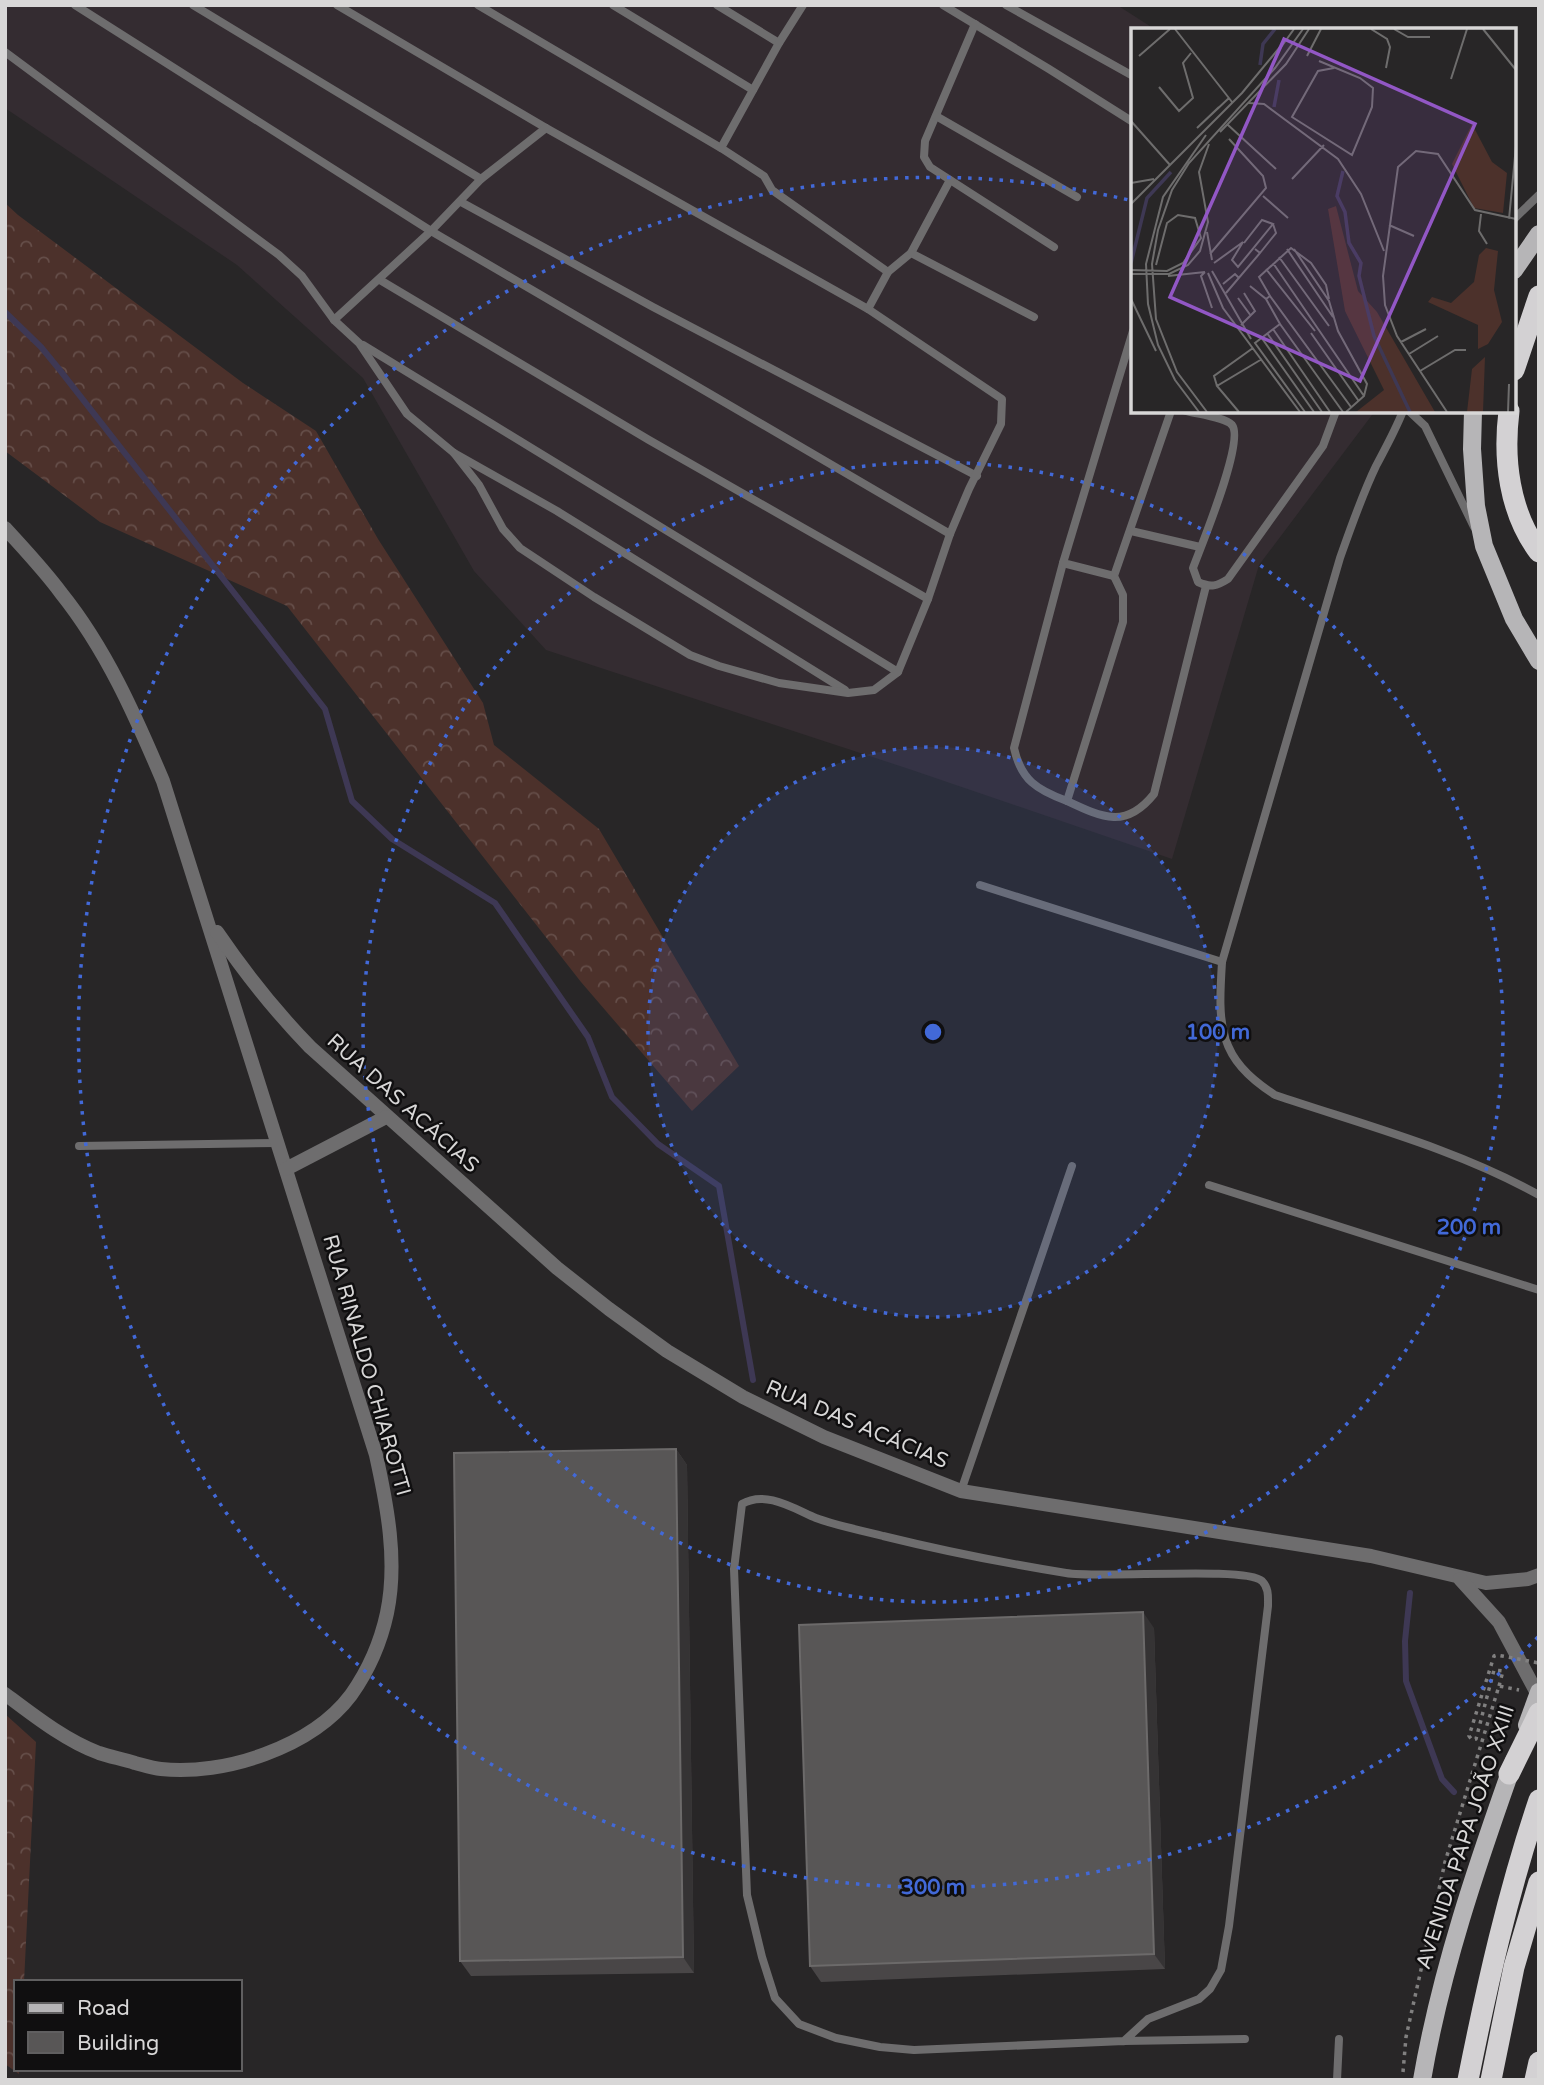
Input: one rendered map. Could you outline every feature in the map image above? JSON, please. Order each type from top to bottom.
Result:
[{"type":"highway","points":[[1516,364],[1539,296]]},
{"type":"highway","points":[[1509,413],[1510,489],[1524,527],[1539,552]]},
{"type":"highway","points":[[1509,1774],[1538,1700]]},
{"type":"highway","points":[[1468,2080],[1518,1860],[1539,1800]]},
{"type":"highway","points":[[1491,2080],[1514,1967],[1539,1882]]},
{"type":"highway","points":[[1535,2080],[1539,2062]]},
{"type":"main road","points":[[1516,267],[1539,234]]},
{"type":"main road","points":[[1473,413],[1472,449],[1476,506],[1484,546],[1514,619],[1539,661]]},
{"type":"main road","name":"AVENIDA PAPA JOÃO XXIII","points":[[1422,2080],[1430,2033],[1458,1923],[1509,1774]]},
{"type":"street","name":"RUA RINALDO CHIAROTTI","points":[[5,528],[63,594],[108,663],[137,720],[163,781],[376,1455],[389,1513],[390,1563],[387,1612],[372,1658],[350,1695],[321,1725],[274,1751],[220,1768],[160,1769],[98,1752],[45,1723],[5,1694]]},
{"type":"street","name":"RUA DAS ACÁCIAS","points":[[208,919],[253,984],[280,1017],[386,1117],[557,1268],[667,1351],[743,1397],[824,1437],[961,1491],[1371,1556],[1486,1583],[1506,1583],[1539,1575]]},
{"type":"street","points":[[286,1169],[386,1117]]},
{"type":"street","points":[[1460,1579],[1499,1622],[1538,1700]]},
{"type":"lane","points":[[75,5],[431,231],[950,534]]},
{"type":"lane","points":[[193,5],[481,179]]},
{"type":"lane","points":[[337,5],[547,128],[868,309],[1002,398],[1001,424],[950,534],[928,599],[898,672],[874,690],[848,693],[779,683],[719,666],[691,654],[594,597],[520,548],[503,529],[479,485],[454,453]]},
{"type":"lane","points":[[478,5],[764,176],[772,190],[888,272]]},
{"type":"lane","points":[[613,5],[752,90]]},
{"type":"lane","points":[[717,5],[779,43]]},
{"type":"lane","points":[[721,148],[803,5]]},
{"type":"lane","points":[[943,5],[1131,121]]},
{"type":"lane","points":[[1006,5],[1131,75]]},
{"type":"lane","points":[[975,24],[925,141],[923,156],[930,167],[1054,247]]},
{"type":"lane","points":[[5,52],[279,255],[302,276],[334,320],[359,343],[898,672]]},
{"type":"lane","points":[[936,116],[1077,198]]},
{"type":"lane","points":[[334,320],[380,280],[461,202],[481,179],[547,128]]},
{"type":"lane","points":[[868,309],[888,272],[911,253],[950,180]]},
{"type":"lane","points":[[1516,217],[1539,195]]},
{"type":"lane","points":[[461,202],[653,307],[977,476]]},
{"type":"lane","points":[[911,253],[1034,317]]},
{"type":"lane","points":[[380,280],[649,440],[928,599]]},
{"type":"lane","points":[[1131,339],[1063,563],[1014,748],[1018,766],[1038,788],[1087,811],[1126,817],[1142,810],[1154,794],[1206,586]]},
{"type":"lane","points":[[359,343],[407,414],[454,453],[557,511],[848,693]]},
{"type":"lane","points":[[1114,576],[1170,413]]},
{"type":"lane","points":[[1195,413],[1225,420],[1233,425],[1235,433],[1234,448],[1215,510],[1193,568],[1198,582],[1206,586],[1216,586],[1228,579],[1323,446],[1335,413]]},
{"type":"lane","points":[[1402,413],[1354,517],[1340,558],[1222,962],[1220,1022],[1227,1046],[1238,1065],[1255,1082],[1275,1095],[1463,1158],[1539,1195]]},
{"type":"lane","points":[[1411,413],[1425,426],[1484,546]]},
{"type":"lane","points":[[1131,531],[1200,547]]},
{"type":"lane","points":[[1063,563],[1114,576],[1124,595],[1123,622],[1067,801]]},
{"type":"lane","points":[[980,885],[1222,962]]},
{"type":"lane","points":[[79,1146],[278,1143]]},
{"type":"lane","points":[[961,1491],[1072,1166]]},
{"type":"lane","points":[[1209,1185],[1539,1290]]},
{"type":"lane","points":[[1124,2041],[1148,2019],[1199,2000],[1210,1989],[1221,1970],[1229,1926],[1268,1606],[1268,1591],[1262,1581],[1253,1576],[1223,1573],[1078,1576],[953,1554],[822,1520],[767,1498],[752,1497],[742,1504],[734,1569],[747,1895],[775,1998],[799,2024],[836,2038],[880,2048],[914,2050],[1245,2039]]},
{"type":"lane","points":[[1337,2080],[1339,2039]]},
{"type":"path","points":[[1403,2080],[1405,2037],[1445,1863],[1504,1674],[1503,1671],[1494,1670],[1476,1739],[1472,1740],[1469,1737],[1494,1657],[1497,1655],[1539,1663]]},
{"type":"path","points":[[1499,1686],[1538,1700]]},
{"type":"shaded area","points":[[5,5],[1117,5],[1153,28],[1131,28],[1131,413],[1373,413],[1259,565],[1172,859],[546,650],[474,571],[363,378],[237,265],[5,108]]},
{"type":"green space","points":[[5,203],[243,383],[316,431],[378,539],[483,703],[494,745],[599,829],[739,1066],[692,1111],[581,982],[287,606],[100,522],[5,451]]},
{"type":"green space","points":[[5,1714],[36,1742],[24,1980],[14,1980],[14,2070],[5,2064]]},
{"type":"building","points":[[676,1449],[683,1957],[460,1961],[454,1453]]},
{"type":"building","points":[[1143,1612],[1154,1954],[810,1966],[799,1625]]},
{"type":"waterway","points":[[5,312],[59,369],[325,709],[352,801],[392,839],[495,903],[588,1037],[612,1097],[658,1144],[719,1186],[753,1380]]},
{"type":"waterway","points":[[1410,1593],[1405,1641],[1406,1681],[1442,1779],[1454,1792]]}]
